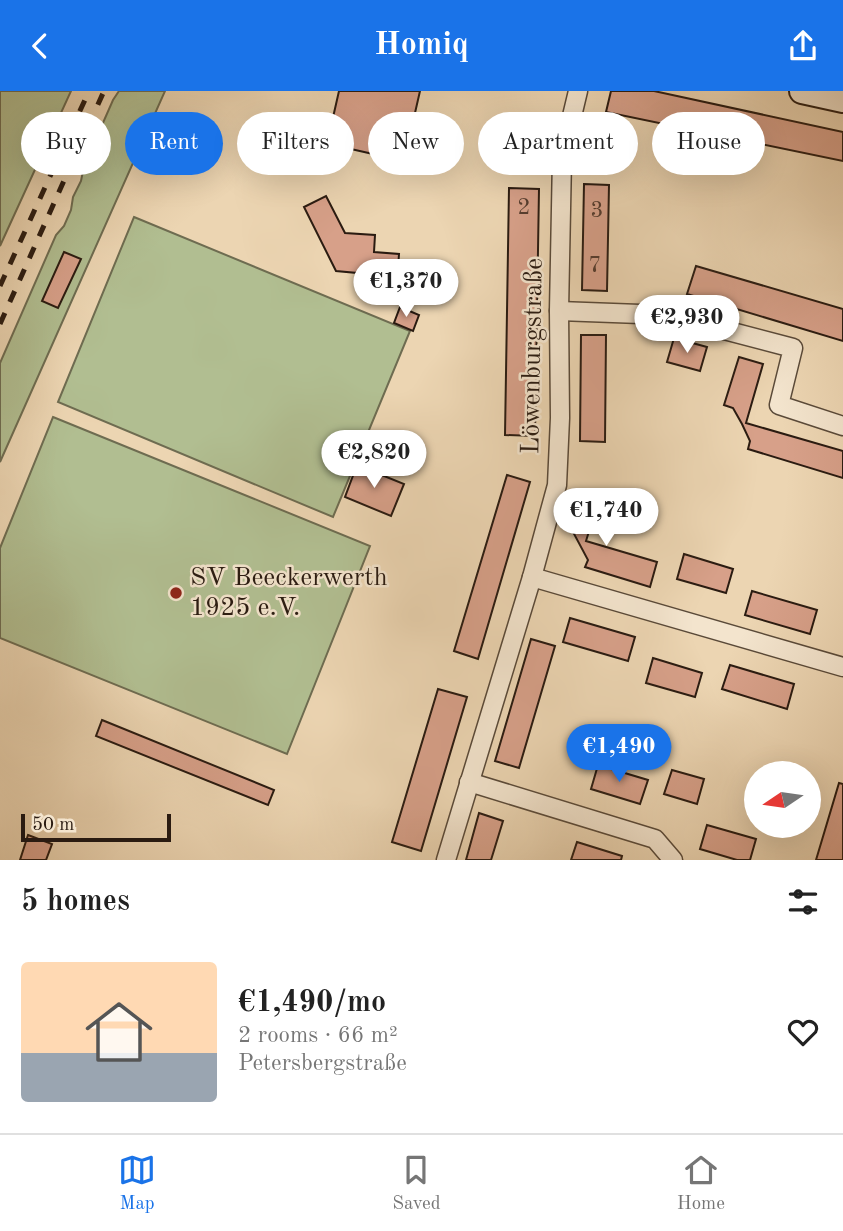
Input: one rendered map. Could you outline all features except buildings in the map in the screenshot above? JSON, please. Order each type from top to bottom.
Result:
[{"type":"street","name":"Löwenburgstraße","points":[[446,860],[532,577],[557,485],[562,158],[578,91]]},
{"type":"street","points":[[802,91],[843,100]]},
{"type":"street","points":[[559,311],[667,315],[793,348],[779,405],[843,426]]},
{"type":"street","points":[[532,577],[843,667]]},
{"type":"street","points":[[469,782],[655,839],[673,860]]},
{"type":"green space","points":[[0,91],[71,91],[61,112],[21,112],[21,175],[33,175],[0,246]]},
{"type":"green space","points":[[119,91],[165,91],[156,112],[125,112],[125,175],[128,175],[0,462],[0,363],[56,235],[64,226],[71,210],[82,175],[111,175],[111,112],[108,112]]},
{"type":"green space","name":"SV Beeckerwerth 1925 e.V.","points":[[134,217],[410,331],[333,517],[58,402]]},
{"type":"green space","name":"SV Beeckerwerth 1925 e.V.","points":[[53,417],[370,546],[287,754],[0,638],[0,548]]},
{"type":"railway","points":[[0,286],[89,91]]},
{"type":"railway","points":[[0,324],[104,91]]},
{"type":"place","name":"SV Beeckerwerth 1925 e.V.","points":[[176,593]]}]
